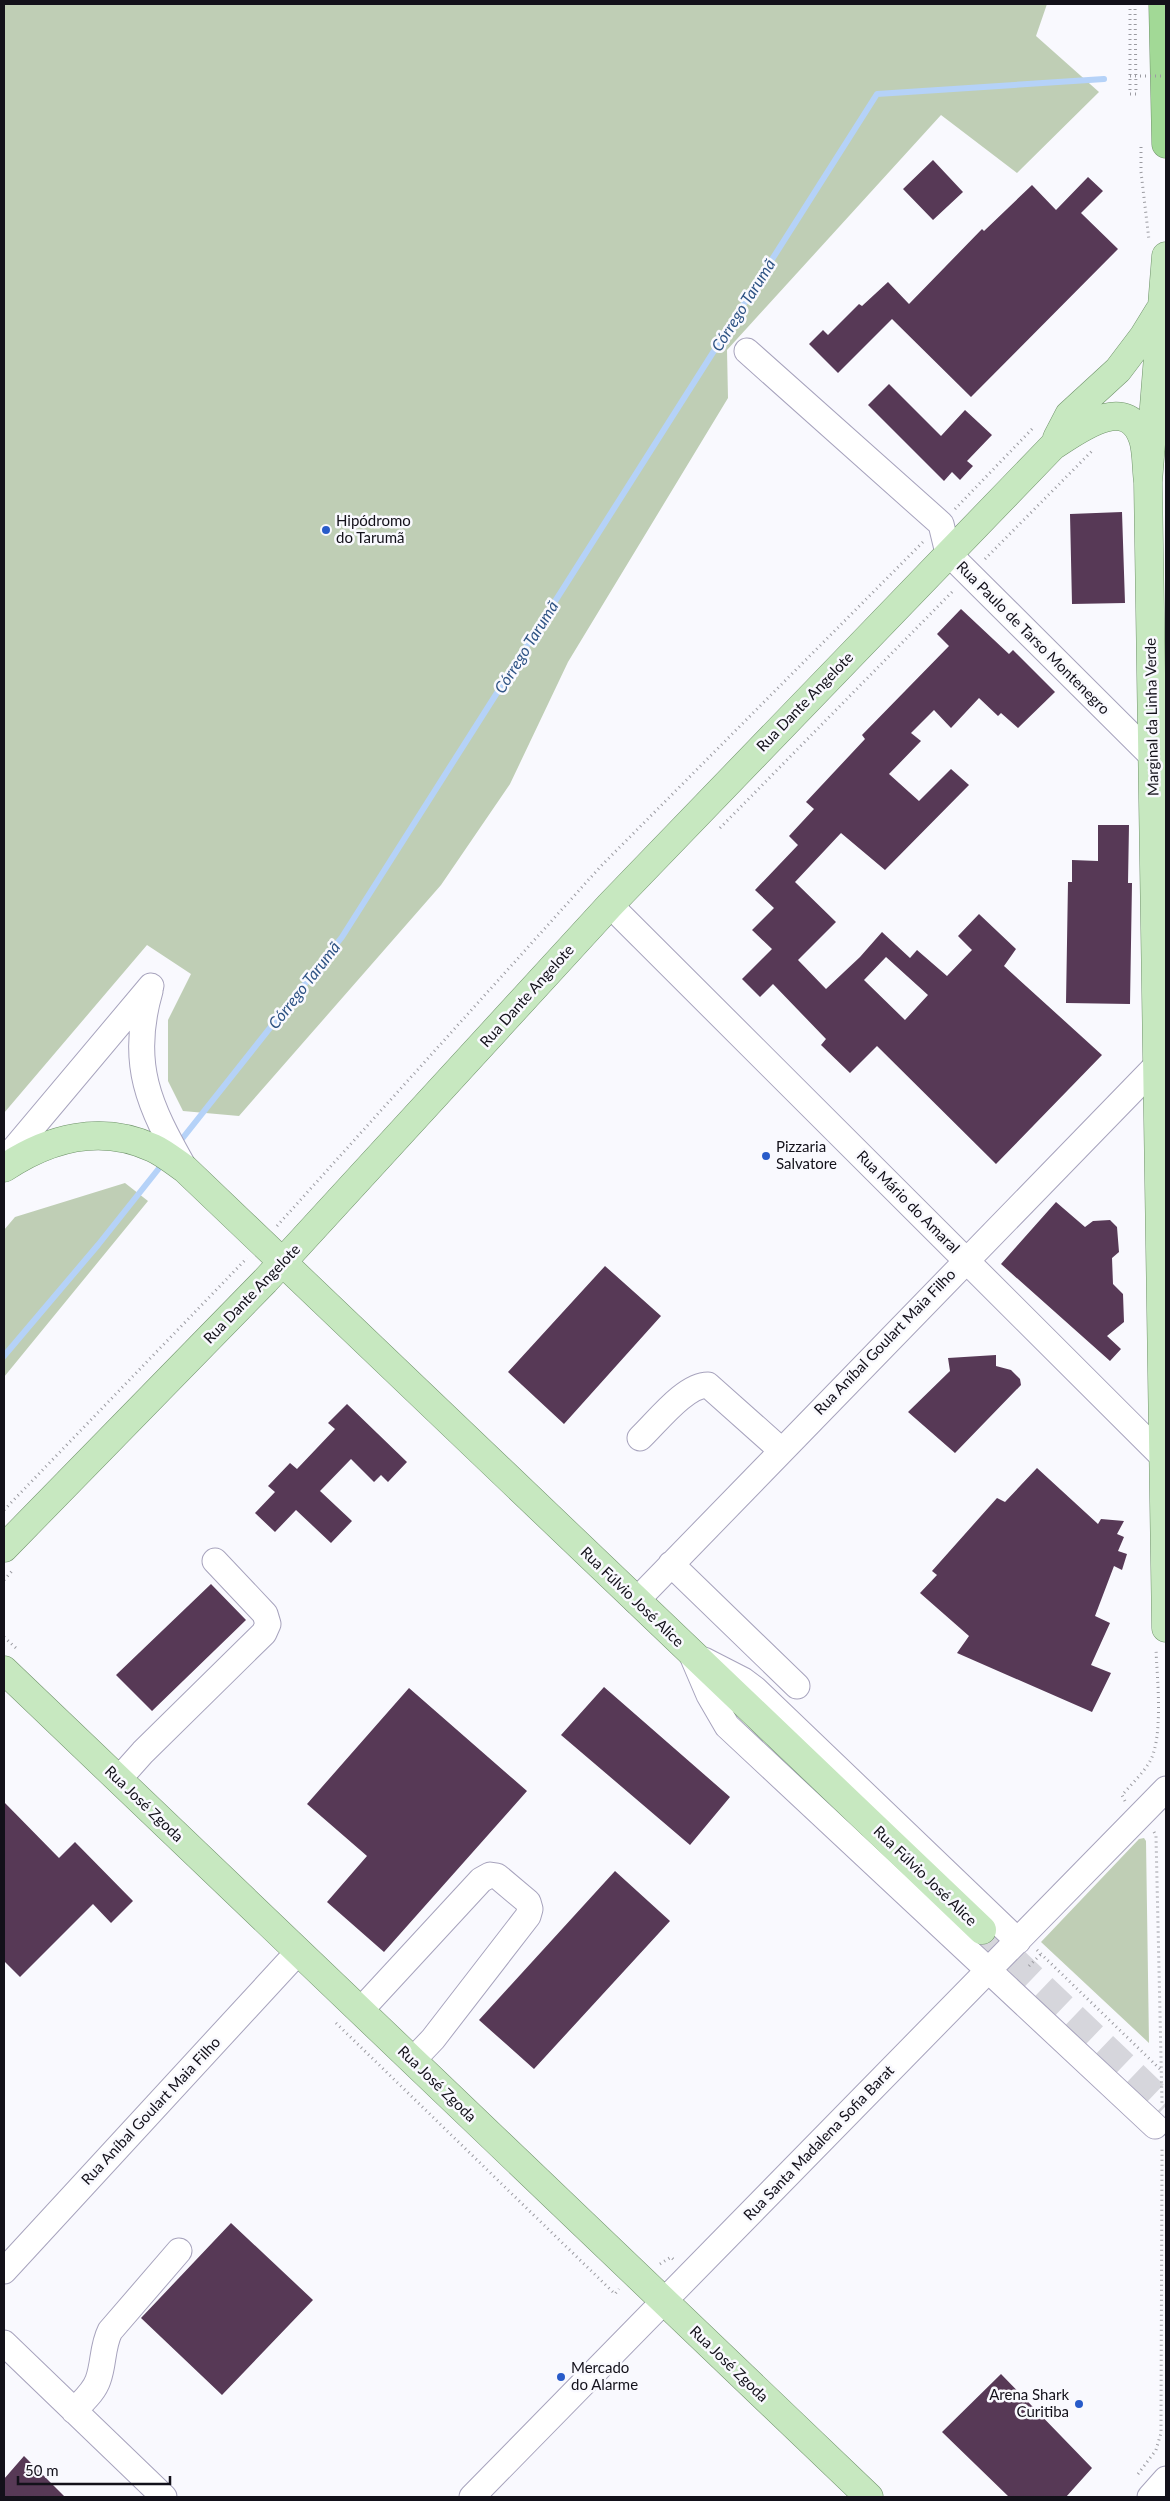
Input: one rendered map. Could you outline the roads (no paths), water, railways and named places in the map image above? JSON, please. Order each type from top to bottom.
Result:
[{"type":"highway","points":[[1154,143],[1163,4]]},
{"type":"main road","name":"Marginal da Linha Verde","points":[[1158,251],[1161,307],[1148,482],[1166,1628]]},
{"type":"main road","name":"Rua Dante Angelote","points":[[4,1548],[284,1262],[937,546],[1045,436],[1118,370],[1144,337],[1161,307]]},
{"type":"main road","name":"Rua Dante Angelote","points":[[1045,436],[1106,416],[1122,418],[1136,426],[1143,441],[1148,482]]},
{"type":"main road","name":"Rua Fúlvio José Alice","points":[[4,1168],[27,1153],[49,1143],[70,1138],[115,1137],[160,1142],[185,1169],[982,1930]]},
{"type":"main road","name":"Rua José Zgoda","points":[[4,1670],[869,2497]]},
{"type":"street","name":"Rua Paulo de Tarso Montenegro","points":[[748,351],[941,524],[937,546],[1152,758]]},
{"type":"street","name":"Rua Mário do Amaral","points":[[610,905],[1162,1456]]},
{"type":"street","points":[[4,1161],[151,986],[144,1013],[140,1041],[141,1064],[160,1142]]},
{"type":"street","name":"Rua Aníbal Goulart Maia Filho","points":[[636,1601],[965,1259],[1157,1065]]},
{"type":"street","points":[[640,1438],[688,1391],[698,1385],[708,1385],[781,1450]]},
{"type":"street","points":[[118,1780],[264,1633],[268,1624],[265,1614],[215,1561]]},
{"type":"street","points":[[672,1564],[797,1686]]},
{"type":"street","points":[[691,1653],[732,1673],[755,1689],[1025,1943]]},
{"type":"street","points":[[691,1653],[709,1695],[728,1726],[1155,2126]]},
{"type":"street","name":"Rua Santa Madalena Sofia Barat","points":[[472,2497],[989,1970],[1025,1943],[1166,1789]]},
{"type":"street","points":[[360,2011],[481,1880],[490,1875],[497,1876],[528,1902],[530,1909],[528,1916],[433,2039],[412,2061]]},
{"type":"street","name":"Rua Aníbal Goulart Maia Filho","points":[[4,2271],[298,1952]]},
{"type":"street","points":[[74,2411],[93,2390],[99,2379],[105,2341],[110,2331],[179,2251]]},
{"type":"street","points":[[4,2343],[164,2497]]},
{"type":"street","points":[[1150,2497],[1166,2479]]},
{"type":"waterway","name":"Córrego Tarumã","points":[[178,1144],[342,937],[877,94],[1104,79]]},
{"type":"waterway","name":"Córrego Tarumã","points":[[4,1356],[98,1245],[164,1162]]},
{"type":"tunnel","points":[[982,1930],[1166,2106]]},
{"type":"place","name":"Hipódromo do Tarumã","points":[[326,530]]},
{"type":"place","name":"Pizzaria Salvatore","points":[[766,1156]]},
{"type":"place","name":"Mercado do Alarme","points":[[561,2377]]},
{"type":"place","name":"Arena Shark Curitiba","points":[[1079,2404]]}]
